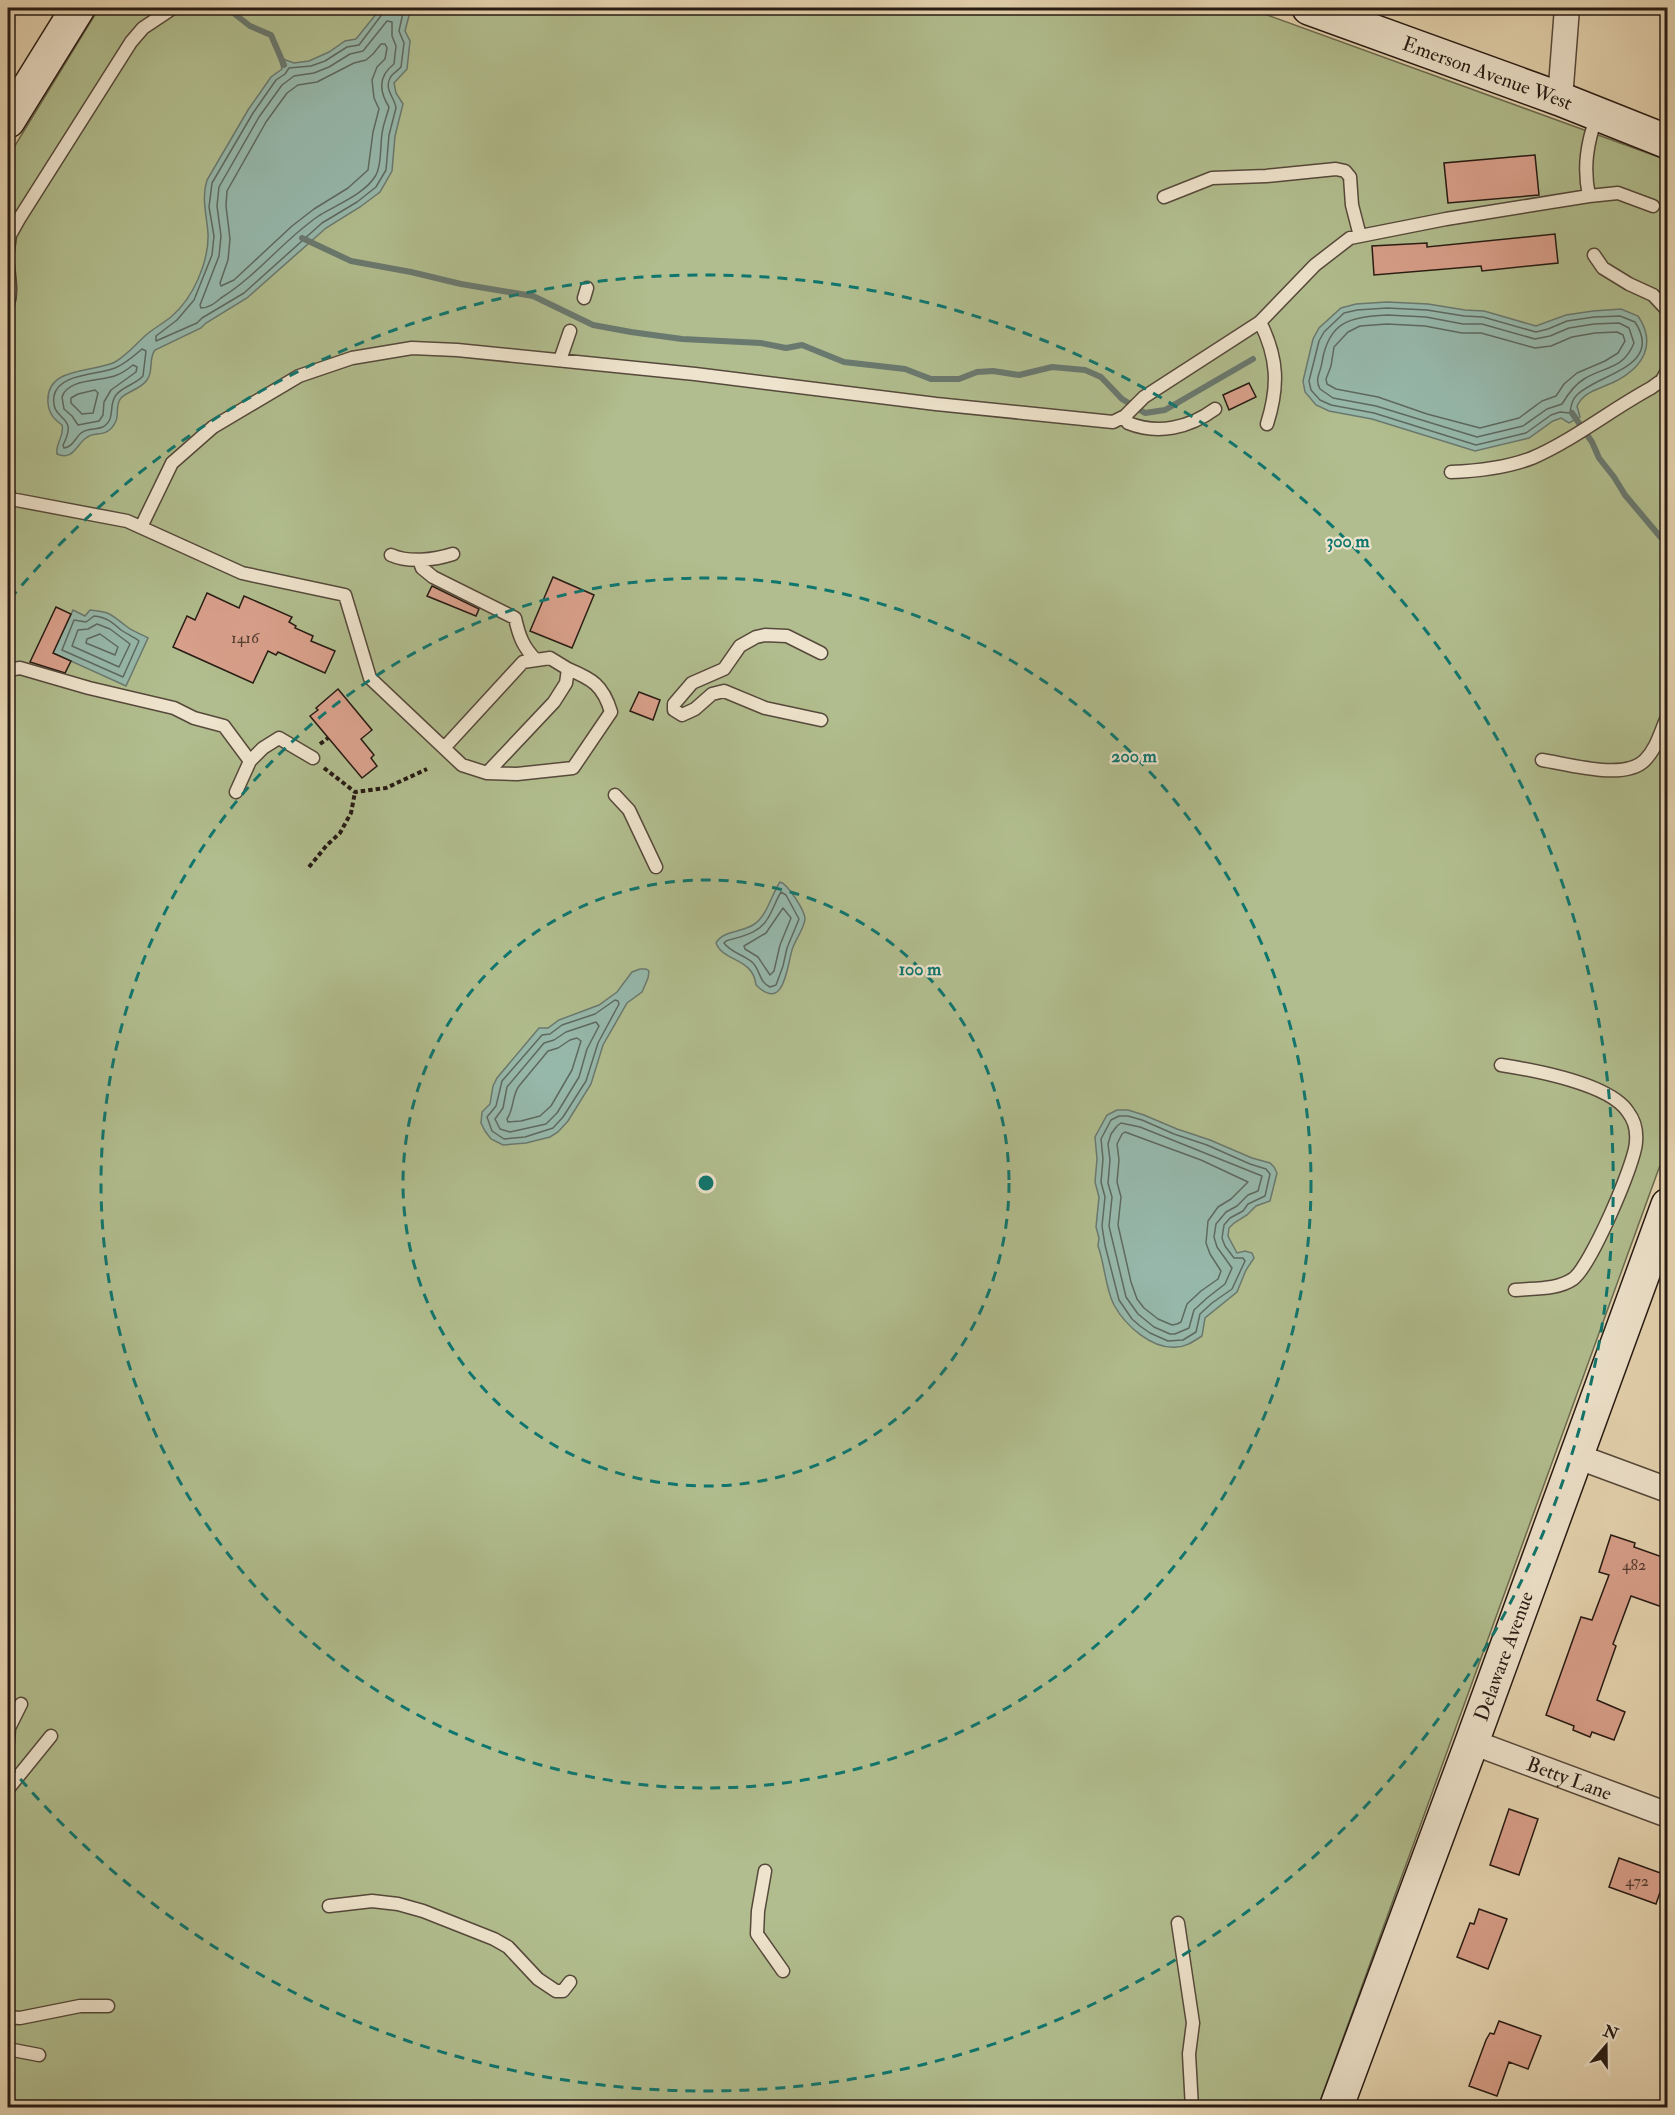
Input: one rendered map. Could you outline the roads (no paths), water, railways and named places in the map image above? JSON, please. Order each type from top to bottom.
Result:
[{"type":"street","points":[[8,121],[78,8]]},
{"type":"street","name":"Emerson Avenue West","points":[[1309,8],[1560,99],[1668,142]]},
{"type":"street","points":[[1560,99],[1567,8]]},
{"type":"street","name":"Delaware Avenue","points":[[1336,2108],[1668,1205]]},
{"type":"street","points":[[1576,1456],[1668,1490]]},
{"type":"street","name":"Betty Lane","points":[[1472,1742],[1668,1815]]},
{"type":"lane","points":[[8,250],[10,235],[19,219],[132,42],[143,28],[173,8]]},
{"type":"lane","points":[[1589,196],[1585,175],[1588,140],[1597,114]]},
{"type":"lane","points":[[1164,197],[1212,178],[1345,171],[1350,177],[1352,205],[1360,236]]},
{"type":"lane","points":[[141,527],[172,463],[213,427],[299,376],[352,358],[412,348],[457,350],[695,374],[936,404],[1113,422],[1125,416],[1144,397],[1260,322],[1314,265],[1350,238],[1446,219],[1589,196],[1618,193],[1653,206]]},
{"type":"lane","points":[[1594,255],[1603,268],[1653,295],[1668,311]]},
{"type":"lane","points":[[8,266],[10,285],[8,304]]},
{"type":"lane","points":[[1260,322],[1272,350],[1276,370],[1273,405],[1267,424]]},
{"type":"lane","points":[[560,360],[570,332]]},
{"type":"lane","points":[[1451,472],[1484,471],[1515,464],[1551,449],[1651,388],[1662,380],[1668,369]]},
{"type":"lane","points":[[1125,416],[1128,423],[1142,429],[1155,430],[1188,424],[1203,418],[1215,409]]},
{"type":"lane","points":[[8,492],[10,499],[127,521],[242,573],[345,594],[370,678],[444,748],[462,765],[487,773],[518,774],[573,768],[611,712],[606,697],[591,679],[567,669],[550,658],[523,662],[444,748]]},
{"type":"lane","points":[[391,555],[419,560],[453,554]]},
{"type":"lane","points":[[419,560],[422,568],[433,577],[515,618],[519,637],[525,649],[536,660]]},
{"type":"lane","points":[[712,694],[724,669],[740,646],[747,641],[765,635],[787,636],[821,653]]},
{"type":"lane","points":[[8,670],[20,668],[89,688],[174,708],[194,718],[224,726],[250,761]]},
{"type":"lane","points":[[487,773],[554,702],[566,683],[567,669]]},
{"type":"lane","points":[[724,669],[692,683],[674,704],[674,710],[682,715],[688,713],[717,691],[731,692],[765,708],[821,720]]},
{"type":"lane","points":[[1542,760],[1622,771],[1637,767],[1655,746],[1668,715]]},
{"type":"lane","points":[[236,792],[250,761],[263,748],[279,738],[313,758]]},
{"type":"lane","points":[[615,795],[629,810],[656,867]]},
{"type":"lane","points":[[1501,1065],[1531,1069],[1615,1098],[1628,1111],[1636,1127],[1636,1145],[1630,1164],[1613,1208],[1588,1261],[1574,1278],[1559,1286],[1515,1290]]},
{"type":"lane","points":[[8,1742],[9,1728],[21,1704]]},
{"type":"lane","points":[[8,1789],[51,1736]]},
{"type":"lane","points":[[765,1871],[758,1911],[757,1934],[783,1971]]},
{"type":"lane","points":[[329,1906],[372,1901],[398,1904],[423,1911],[494,1939],[508,1947],[538,1979],[556,1991],[563,1990],[570,1982]]},
{"type":"lane","points":[[1178,1923],[1193,2023],[1190,2054],[1192,2108]]},
{"type":"lane","points":[[8,2017],[20,2018],[80,2006],[108,2006]]},
{"type":"lane","points":[[8,2049],[39,2055]]},
{"type":"water","points":[[381,8],[411,8],[405,31],[410,41],[407,69],[394,83],[396,93],[403,104],[395,136],[392,171],[380,192],[326,228],[247,298],[201,328],[155,350],[149,376],[141,386],[121,398],[116,421],[109,431],[86,438],[71,454],[62,456],[57,454],[57,446],[63,429],[49,410],[49,391],[62,377],[115,362],[149,332],[172,316],[187,300],[203,268],[208,245],[204,194],[207,180],[248,110],[271,77],[282,69],[280,61],[283,59],[294,63],[309,61],[329,52],[345,41],[356,39]]},
{"type":"water","points":[[1387,302],[1484,311],[1536,326],[1566,315],[1621,309],[1638,316],[1644,326],[1647,345],[1640,362],[1634,369],[1616,381],[1584,396],[1577,406],[1580,417],[1569,423],[1561,418],[1529,438],[1475,451],[1372,419],[1329,411],[1316,405],[1305,392],[1303,381],[1313,339],[1319,328],[1341,308],[1356,304]]},
{"type":"water","points":[[73,610],[85,616],[90,610],[106,613],[148,638],[126,686],[53,653]]},
{"type":"water","points":[[780,882],[796,898],[805,919],[792,950],[783,984],[773,994],[765,992],[756,985],[749,969],[725,954],[716,943],[723,936],[758,921]]},
{"type":"water","points":[[640,969],[649,971],[642,992],[627,1003],[603,1045],[591,1084],[568,1121],[550,1137],[526,1143],[503,1145],[491,1139],[481,1123],[482,1112],[490,1104],[493,1086],[497,1078],[539,1028],[548,1028],[559,1020],[599,1005],[617,992],[632,972]]},
{"type":"water","points":[[1117,1110],[1128,1110],[1144,1115],[1270,1163],[1277,1173],[1270,1201],[1256,1206],[1229,1228],[1228,1236],[1237,1253],[1245,1251],[1252,1253],[1254,1258],[1237,1292],[1205,1318],[1202,1336],[1184,1346],[1158,1345],[1140,1335],[1119,1313],[1109,1291],[1098,1246],[1099,1238],[1096,1227],[1099,1197],[1095,1182],[1097,1159],[1095,1137],[1107,1115]]},
{"type":"waterway","points":[[227,8],[250,26],[271,35],[284,65]]},
{"type":"waterway","points":[[302,238],[351,261],[461,284],[533,296],[593,325],[631,332],[682,339],[761,343],[786,348],[802,345],[844,362],[905,369],[931,379],[959,379],[977,372],[993,371],[1019,375],[1052,367],[1085,370],[1101,377],[1122,399],[1145,413],[1165,410],[1253,359]]},
{"type":"waterway","points":[[1572,413],[1625,495],[1668,546]]}]
